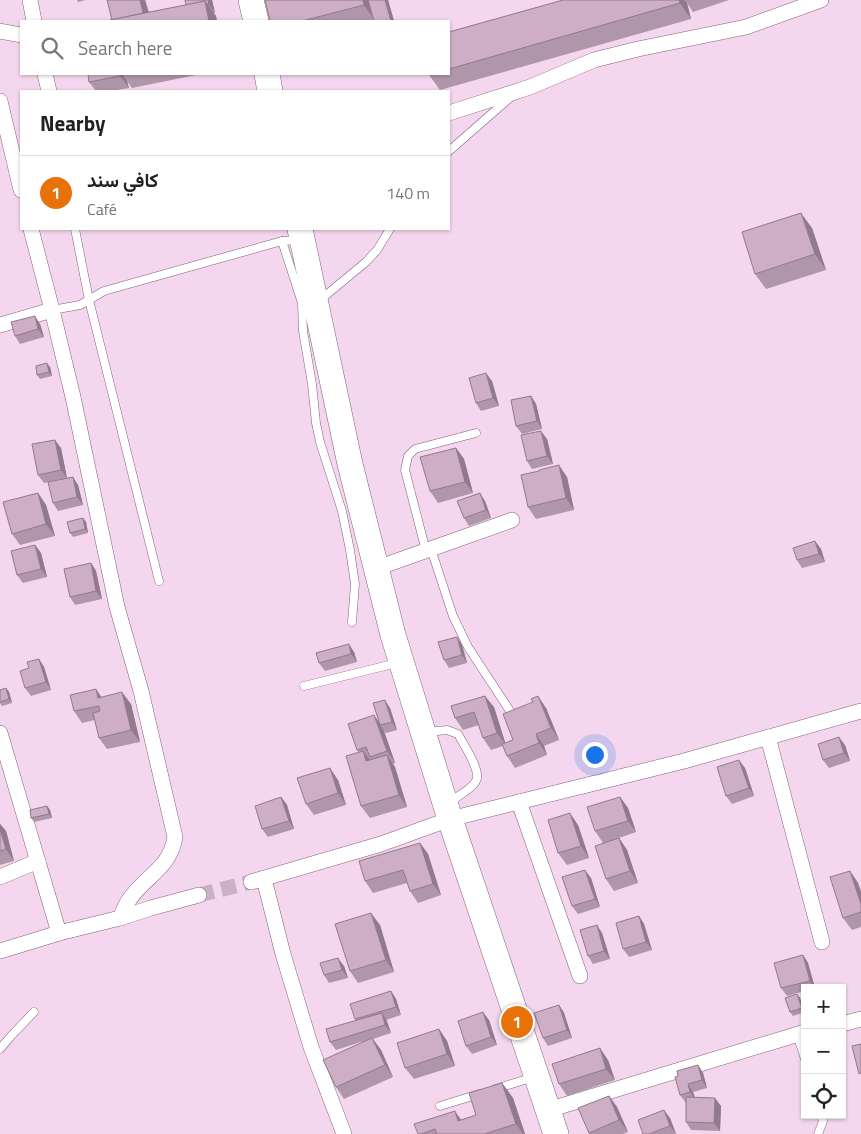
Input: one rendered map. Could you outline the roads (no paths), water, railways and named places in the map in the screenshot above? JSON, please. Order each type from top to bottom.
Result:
[{"type":"main road","points":[[251,0],[256,20]]},
{"type":"main road","points":[[267,75],[270,90]]},
{"type":"main road","points":[[295,237],[317,303],[350,464],[392,635],[447,812],[556,1134]]},
{"type":"street","points":[[30,0],[34,20]]},
{"type":"street","points":[[450,114],[519,90],[594,60],[746,27],[821,0]]},
{"type":"street","points":[[0,31],[20,35]]},
{"type":"street","points":[[45,75],[49,90]]},
{"type":"street","points":[[0,101],[2,118],[20,186]]},
{"type":"street","points":[[31,230],[73,397],[116,607],[141,691],[175,837],[173,850],[166,862],[128,901],[120,918]]},
{"type":"street","points":[[0,325],[52,310]]},
{"type":"street","points":[[377,568],[512,520]]},
{"type":"street","points":[[344,1134],[311,1047],[283,954],[257,881],[381,844],[447,812],[519,802],[684,761],[861,711]]},
{"type":"street","points":[[0,734],[59,933]]},
{"type":"street","points":[[768,737],[822,942]]},
{"type":"street","points":[[519,802],[580,976]]},
{"type":"street","points":[[0,877],[38,861]]},
{"type":"street","points":[[0,951],[199,895]]},
{"type":"street","points":[[846,1023],[861,1019]]},
{"type":"street","points":[[548,1110],[801,1033]]},
{"type":"lane","points":[[450,150],[519,90]]},
{"type":"lane","points":[[75,230],[89,300],[159,581]]},
{"type":"lane","points":[[317,303],[366,262],[389,230]]},
{"type":"lane","points":[[52,310],[80,304],[104,291],[295,237],[303,331],[316,423],[320,442],[342,511],[356,584],[352,622]]},
{"type":"lane","points":[[476,434],[415,449],[408,456],[405,470],[429,550],[453,616],[468,647],[510,711]]},
{"type":"lane","points":[[304,686],[401,662]]},
{"type":"lane","points":[[423,732],[447,730],[458,734],[478,772],[477,780],[447,812]]},
{"type":"lane","points":[[0,1049],[34,1012]]},
{"type":"lane","points":[[440,1106],[536,1076]]},
{"type":"lane","points":[[818,1134],[822,1119]]},
{"type":"tunnel","points":[[199,895],[251,882]]},
{"type":"place","name":"كافي سند","points":[[517,1022]]}]
